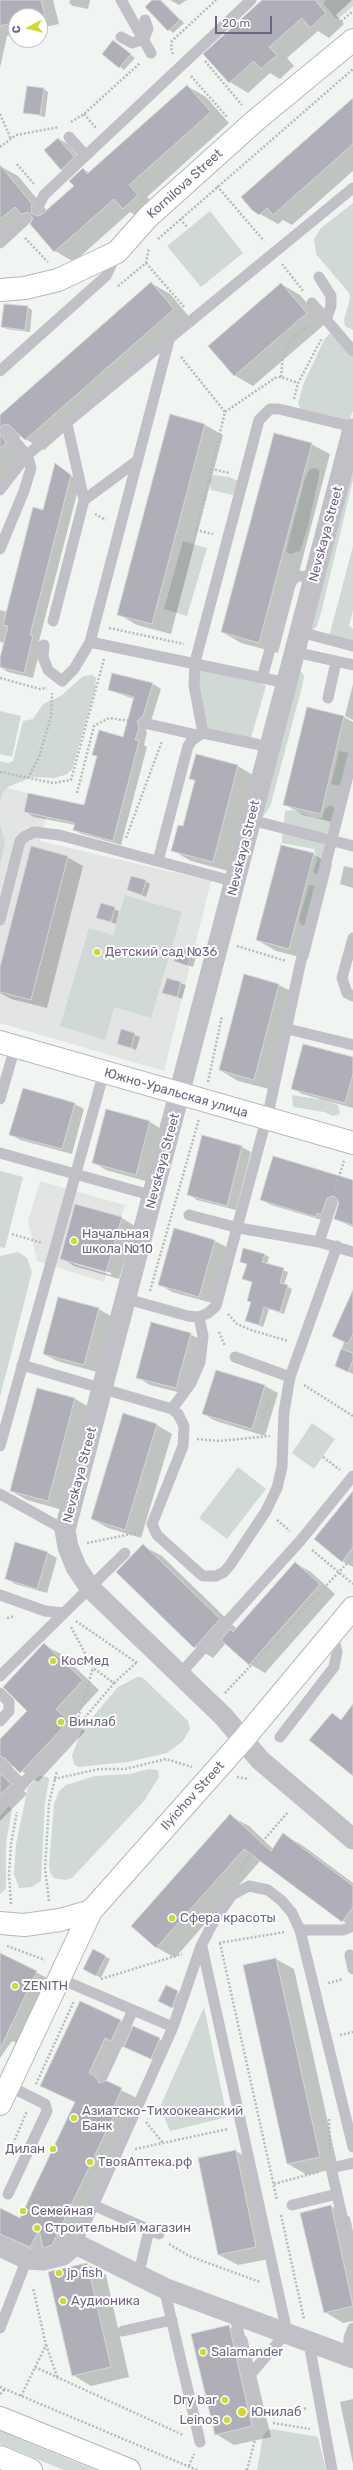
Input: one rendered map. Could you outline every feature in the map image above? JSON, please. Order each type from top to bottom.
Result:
[{"type":"main road","name":"Kornilova Street","points":[[0,290],[25,288],[58,280],[117,252],[148,217],[245,130],[353,40]]},
{"type":"main road","name":"Южно-Уральская улица","points":[[7,1045],[181,1093],[353,1143]]},
{"type":"main road","name":"Ilyichov Street","points":[[4,2095],[52,1972],[91,1911],[242,1741],[331,1631],[353,1608]]},
{"type":"main road","points":[[0,1923],[24,1925],[45,1922],[91,1911]]},
{"type":"main road","points":[[0,2418],[129,2470]]},
{"type":"main road","points":[[0,2457],[31,2470]]},
{"type":"street","name":"Nevskaya Street","points":[[353,428],[181,1093],[65,1530],[68,1547],[76,1567],[90,1588],[224,1717],[242,1741],[260,1760],[353,1839]]},
{"type":"street","points":[[0,2246],[27,2259],[43,2260],[63,2254],[76,2244],[164,2288],[287,2332],[309,2343],[350,2357]]},
{"type":"lane","points":[[121,0],[151,53]]},
{"type":"lane","points":[[36,209],[44,194],[251,0]]},
{"type":"lane","points":[[121,37],[132,43],[144,39],[148,29],[145,20]]},
{"type":"lane","points":[[70,137],[85,155]]},
{"type":"lane","points":[[0,490],[26,455],[67,424],[353,188]]},
{"type":"lane","points":[[0,243],[26,219]]},
{"type":"lane","points":[[2,366],[106,276],[117,252]]},
{"type":"lane","points":[[319,277],[330,296],[331,306],[326,319]]},
{"type":"lane","points":[[312,303],[353,352]]},
{"type":"lane","points":[[44,645],[43,657],[48,670],[62,681],[74,669],[90,642],[169,340]]},
{"type":"lane","points":[[200,734],[194,685],[195,662],[259,420],[270,409],[290,411],[353,428]]},
{"type":"lane","points":[[53,621],[83,502],[67,424]]},
{"type":"lane","points":[[0,549],[24,491],[31,468],[26,455],[6,431]]},
{"type":"lane","points":[[83,502],[137,462]]},
{"type":"lane","points":[[262,678],[287,588],[296,576],[305,575],[315,577]]},
{"type":"lane","points":[[90,642],[195,662],[287,683]]},
{"type":"lane","points":[[298,642],[353,646]]},
{"type":"lane","points":[[298,642],[336,662],[353,665]]},
{"type":"lane","points":[[328,698],[336,662]]},
{"type":"lane","points":[[144,723],[166,730],[200,734],[270,747]]},
{"type":"lane","points":[[158,861],[188,746],[200,734]]},
{"type":"lane","points":[[127,1299],[188,1316],[199,1317],[208,1313],[216,1306],[239,1228],[288,1029],[300,965],[331,841],[342,806],[353,756]]},
{"type":"lane","points":[[342,806],[353,803]]},
{"type":"lane","points":[[252,820],[353,846]]},
{"type":"lane","points":[[0,920],[18,848],[24,837],[34,832],[42,832],[236,882]]},
{"type":"lane","points":[[353,938],[342,978],[347,993],[353,996]]},
{"type":"lane","points":[[288,1029],[353,1046]]},
{"type":"lane","points":[[0,1099],[7,1045]]},
{"type":"lane","points":[[0,1446],[104,1072]]},
{"type":"lane","points":[[0,1153],[154,1196]]},
{"type":"lane","points":[[319,1242],[332,1203]]},
{"type":"lane","points":[[189,1215],[239,1228],[337,1246],[353,1252]]},
{"type":"lane","points":[[22,1365],[172,1409],[182,1420],[185,1436],[183,1446],[152,1524],[157,1535],[203,1576],[216,1576],[224,1572],[230,1565],[266,1511],[277,1488],[282,1467],[284,1412],[290,1377],[337,1246]]},
{"type":"lane","points":[[172,1409],[191,1383],[200,1362],[203,1336],[199,1317]]},
{"type":"lane","points":[[235,1357],[290,1377]]},
{"type":"lane","points":[[180,1674],[301,1540],[352,1477]]},
{"type":"lane","points":[[0,1494],[65,1530]]},
{"type":"lane","points":[[0,1676],[125,1553]]},
{"type":"lane","points":[[0,1595],[45,1610],[64,1613]]},
{"type":"lane","points":[[280,1737],[334,1667],[338,1652],[331,1631]]},
{"type":"lane","points":[[0,1693],[9,1702],[9,1711],[0,1721]]},
{"type":"lane","points":[[0,1807],[73,1732]]},
{"type":"lane","points":[[0,1763],[22,1785]]},
{"type":"lane","points":[[76,2244],[173,2027],[201,1946],[215,1919],[232,1895],[249,1886],[268,1890],[287,1907],[300,1930],[353,2147]]},
{"type":"lane","points":[[300,1930],[343,1930],[353,1926]]},
{"type":"lane","points":[[201,1946],[287,2332],[249,2376]]},
{"type":"lane","points":[[350,1956],[353,1969]]},
{"type":"lane","points":[[52,1972],[78,1987],[173,2027]]},
{"type":"lane","points":[[102,2077],[133,2010]]},
{"type":"lane","points":[[4,2095],[33,2098],[45,2104],[47,2111],[8,2194]]},
{"type":"lane","points":[[353,2163],[326,2170],[337,2194],[353,2264]]},
{"type":"lane","points":[[292,2205],[337,2194]]},
{"type":"lane","points":[[93,2205],[154,2232],[136,2274]]},
{"type":"lane","points":[[0,2328],[27,2259]]},
{"type":"lane","points":[[164,2288],[200,2442]]},
{"type":"lane","points":[[234,2313],[259,2421]]},
{"type":"lane","points":[[123,2330],[172,2320]]},
{"type":"lane","points":[[350,2357],[349,2338],[353,2328]]},
{"type":"lane","points":[[309,2343],[332,2470]]},
{"type":"path","points":[[197,52],[242,105]]},
{"type":"path","points":[[66,124],[84,114],[151,53]]},
{"type":"path","points":[[155,242],[353,69]]},
{"type":"path","points":[[0,114],[10,139]]},
{"type":"path","points":[[0,147],[10,139],[26,132],[61,126]]},
{"type":"path","points":[[17,164],[31,179]]},
{"type":"path","points":[[180,219],[188,228]]},
{"type":"path","points":[[150,246],[146,263],[194,319]]},
{"type":"path","points":[[38,252],[51,265]]},
{"type":"path","points":[[281,377],[283,355],[291,340],[326,319]]},
{"type":"path","points":[[193,544],[224,412],[275,378],[281,377],[298,383],[326,319]]},
{"type":"path","points":[[180,356],[224,412]]},
{"type":"path","points":[[211,469],[244,477]]},
{"type":"path","points":[[83,502],[99,518],[120,523]]},
{"type":"path","points":[[95,625],[199,648]]},
{"type":"path","points":[[0,772],[53,783],[71,780],[108,645]]},
{"type":"path","points":[[0,678],[21,684]]},
{"type":"path","points":[[28,778],[39,757],[51,716],[52,686]]},
{"type":"path","points":[[77,793],[94,726],[108,718],[144,723]]},
{"type":"path","points":[[121,852],[166,730]]},
{"type":"path","points":[[235,954],[238,939]]},
{"type":"path","points":[[236,946],[300,965]]},
{"type":"path","points":[[207,1087],[223,1009]]},
{"type":"path","points":[[12,1234],[56,1247]]},
{"type":"path","points":[[216,1306],[237,1324],[301,1345]]},
{"type":"path","points":[[216,1306],[221,1339],[225,1347],[235,1357]]},
{"type":"path","points":[[290,1377],[353,1416]]},
{"type":"path","points":[[185,1436],[219,1441],[283,1433]]},
{"type":"path","points":[[323,1456],[352,1477]]},
{"type":"path","points":[[266,1511],[353,1584]]},
{"type":"path","points":[[85,1544],[154,1529]]},
{"type":"path","points":[[224,1695],[353,1557]]},
{"type":"path","points":[[64,1613],[136,1662],[142,1668]]},
{"type":"path","points":[[64,1613],[93,1668],[114,1683]]},
{"type":"path","points":[[73,1732],[114,1683],[136,1662]]},
{"type":"path","points":[[73,1732],[93,1668]]},
{"type":"path","points":[[54,1780],[100,1769],[125,1769],[166,1760],[186,1765]]},
{"type":"path","points":[[49,1901],[45,1868],[49,1803],[59,1766]]},
{"type":"path","points":[[234,1777],[246,1778]]},
{"type":"path","points":[[11,1900],[11,1844],[22,1785]]},
{"type":"path","points":[[232,1895],[244,1864],[288,1812]]},
{"type":"path","points":[[215,1919],[279,2206]]},
{"type":"path","points":[[0,1943],[37,1955],[46,1961],[52,1972]]},
{"type":"path","points":[[314,1986],[345,1979]]},
{"type":"path","points":[[9,2153],[33,2098],[36,2084],[75,2000],[78,1987]]},
{"type":"path","points":[[274,2184],[326,2170],[330,2155],[329,2117],[341,2098]]},
{"type":"path","points":[[136,2112],[164,2143]]},
{"type":"path","points":[[116,2153],[211,2133]]},
{"type":"path","points":[[280,2213],[309,2343]]},
{"type":"path","points":[[154,2232],[189,2256],[278,2288]]},
{"type":"path","points":[[27,2259],[38,2314],[46,2345],[58,2380]]},
{"type":"path","points":[[21,2396],[46,2345]]},
{"type":"path","points":[[35,2367],[58,2380],[200,2442]]},
{"type":"path","points":[[0,2387],[197,2470]]},
{"type":"path","points":[[0,2394],[5,2389]]},
{"type":"path","points":[[259,2421],[320,2405]]},
{"type":"path","points":[[259,2421],[325,2431]]},
{"type":"path","points":[[247,2470],[259,2421]]},
{"type":"shaded area","points":[[326,0],[353,0],[353,6],[338,19],[335,18],[323,3]]},
{"type":"shaded area","points":[[353,203],[353,330],[345,326],[344,320],[350,299],[349,293],[316,254],[314,239],[321,228]]},
{"type":"shaded area","points":[[210,211],[243,253],[201,287],[167,246]]},
{"type":"shaded area","points":[[330,333],[353,355],[353,411],[348,423],[301,410],[298,403],[303,385],[324,340]]},
{"type":"shaded area","points":[[353,439],[353,480],[322,609],[317,626],[310,632]]},
{"type":"shaded area","points":[[315,468],[319,470],[319,476],[308,526],[300,551],[290,554],[286,551],[305,479],[310,469]]},
{"type":"shaded area","points":[[213,475],[229,477],[238,481],[233,495],[211,490],[210,482]]},
{"type":"shaded area","points":[[183,541],[207,548],[187,616],[164,609]]},
{"type":"shaded area","points":[[353,546],[353,610],[349,626],[353,629],[353,643],[329,637]]},
{"type":"shaded area","points":[[201,667],[254,679],[266,686],[250,741],[219,734],[205,727],[197,684]]},
{"type":"shaded area","points":[[298,668],[304,675],[303,683],[270,807],[261,819]]},
{"type":"shaded area","points":[[92,675],[96,678],[95,689],[72,770],[65,775],[54,778],[32,777],[8,787],[3,792],[0,801],[0,761],[8,763],[13,761],[23,721],[33,719],[43,704],[61,696],[83,676]]},
{"type":"shaded area","points":[[0,711],[21,716],[12,757],[0,754]]},
{"type":"shaded area","points":[[339,751],[349,753],[341,786],[331,784]]},
{"type":"shaded area","name":"Детский сад №36","points":[[0,786],[28,793],[24,813],[46,817],[40,841],[211,881],[164,1071],[0,1023]]},
{"type":"shaded area","points":[[330,805],[336,809],[331,829],[326,834],[286,824],[284,822],[285,811],[292,810],[315,818],[322,818],[325,809]]},
{"type":"shaded area","points":[[0,824],[5,843],[0,864]]},
{"type":"shaded area","points":[[287,832],[319,841],[326,846],[321,871],[317,875],[313,872],[317,859],[314,849],[282,843],[282,834]]},
{"type":"shaded area","points":[[309,885],[314,885],[315,890],[305,925],[301,925],[299,920]]},
{"type":"shaded area","points":[[125,895],[182,912],[151,1018],[114,1007],[105,1040],[60,1026],[89,928],[113,935]]},
{"type":"shaded area","points":[[292,1095],[324,1100],[338,1105],[340,1114],[333,1116],[324,1112],[293,1107]]},
{"type":"shaded area","points":[[0,1171],[23,1177],[5,1248],[0,1247]]},
{"type":"shaded area","name":"Начальная школа №10","points":[[40,1181],[125,1205],[104,1282],[37,1261],[28,1221]]},
{"type":"shaded area","points":[[18,1252],[27,1258],[32,1272],[0,1397],[0,1256]]},
{"type":"shaded area","points":[[312,1423],[335,1439],[314,1469],[292,1453]]},
{"type":"shaded area","points":[[238,1467],[266,1489],[227,1539],[199,1518]]},
{"type":"shaded area","points":[[137,1677],[142,1677],[188,1721],[190,1729],[183,1741],[167,1753],[128,1762],[78,1767],[74,1764],[72,1756],[81,1731],[118,1687]]},
{"type":"shaded area","points":[[149,1769],[158,1770],[159,1777],[144,1801],[72,1878],[65,1880],[54,1878],[50,1872],[49,1866],[54,1804],[59,1791],[66,1785],[95,1776],[130,1774]]},
{"type":"shaded area","points":[[39,1776],[48,1777],[49,1780],[45,1802],[41,1881],[32,1887],[19,1888],[14,1874],[16,1844],[28,1787]]},
{"type":"shaded area","points":[[9,1806],[12,1810],[6,1843],[6,1889],[0,1894],[0,1816]]},
{"type":"shaded area","points":[[204,2007],[227,2117],[170,2131],[160,2107]]},
{"type":"shaded area","points":[[272,2429],[318,2437],[326,2470],[257,2470],[263,2436],[268,2430]]},
{"type":"shaded area","points":[[0,2431],[95,2470],[64,2470],[0,2444]]},
{"type":"building","points":[[0,0],[41,0],[43,8],[8,8],[8,24],[0,26]]},
{"type":"building","points":[[152,0],[160,0],[180,20],[168,31],[145,7]]},
{"type":"building","points":[[262,0],[315,0],[326,13],[310,28],[302,18],[269,47],[277,55],[261,69],[254,61],[229,83],[203,54]]},
{"type":"building","points":[[113,40],[131,54],[119,68],[102,54]]},
{"type":"building","points":[[187,85],[211,112],[129,185],[138,195],[123,209],[114,199],[54,252],[30,224],[33,218],[28,212],[21,214],[15,207],[0,219],[0,165],[32,204],[31,213],[37,216],[41,215],[74,186],[69,181],[83,168],[87,174]]},
{"type":"building","points":[[27,86],[44,88],[40,115],[23,113]]},
{"type":"building","points":[[353,98],[353,144],[273,215],[267,208],[259,215],[252,210],[241,197]]},
{"type":"building","points":[[58,138],[74,157],[61,170],[44,150]]},
{"type":"building","points":[[151,282],[174,309],[25,440],[9,425],[4,424],[0,428],[0,415]]},
{"type":"building","points":[[281,283],[307,313],[234,376],[208,346]]},
{"type":"building","points":[[4,304],[28,306],[25,330],[1,327]]},
{"type":"building","points":[[170,414],[205,424],[152,624],[117,615]]},
{"type":"building","points":[[274,433],[312,443],[259,643],[221,632]]},
{"type":"building","points":[[0,434],[6,442],[0,449]]},
{"type":"building","points":[[55,463],[71,475],[30,635],[33,636],[24,673],[0,667],[0,658],[8,626],[3,625],[33,507],[43,510]]},
{"type":"building","points":[[112,673],[153,683],[143,716],[137,721],[139,728],[135,740],[139,741],[113,841],[73,830],[75,823],[24,812],[28,793],[84,805],[97,756],[92,755],[99,730],[123,737],[134,697],[108,690]]},
{"type":"building","points":[[307,707],[344,716],[321,814],[283,805]]},
{"type":"building","points":[[196,754],[238,765],[213,862],[171,851],[178,825],[183,826],[195,780],[189,779]]},
{"type":"building","points":[[281,845],[314,853],[289,949],[256,940]]},
{"type":"building","points":[[31,846],[68,856],[31,1000],[0,992],[0,967]]},
{"type":"building","points":[[131,876],[146,880],[142,895],[127,890]]},
{"type":"building","points":[[101,903],[115,907],[111,922],[96,918]]},
{"type":"building","points":[[178,947],[192,951],[188,966],[174,961]]},
{"type":"building","points":[[244,974],[279,984],[254,1080],[219,1070]]},
{"type":"building","points":[[167,978],[181,982],[177,997],[162,993]]},
{"type":"building","points":[[121,1029],[135,1033],[131,1048],[117,1044]]},
{"type":"building","points":[[303,1044],[353,1057],[353,1074],[345,1103],[291,1089]]},
{"type":"building","points":[[23,1088],[75,1103],[62,1149],[9,1135]]},
{"type":"building","points":[[106,1109],[150,1121],[136,1175],[92,1163]]},
{"type":"building","points":[[202,1135],[242,1146],[227,1206],[187,1195]]},
{"type":"building","points":[[273,1156],[353,1180],[353,1225],[334,1219],[339,1202],[334,1196],[327,1198],[321,1215],[317,1213],[316,1217],[260,1200]]},
{"type":"building","points":[[75,1204],[122,1217],[106,1272],[60,1259]]},
{"type":"building","points":[[174,1228],[215,1240],[199,1297],[158,1285]]},
{"type":"building","points":[[243,1248],[265,1254],[262,1262],[284,1268],[280,1283],[288,1285],[280,1312],[264,1307],[259,1325],[245,1321],[251,1302],[247,1301],[252,1282],[242,1279],[247,1264],[240,1262]]},
{"type":"building","points":[[353,1290],[353,1334],[348,1344],[332,1336]]},
{"type":"building","points":[[58,1297],[99,1308],[84,1365],[43,1354]]},
{"type":"building","points":[[151,1322],[191,1333],[176,1388],[136,1378]]},
{"type":"building","points":[[341,1349],[353,1353],[353,1360],[348,1372],[335,1366]]},
{"type":"building","points":[[216,1370],[265,1385],[252,1429],[202,1414]]},
{"type":"building","points":[[37,1388],[75,1398],[48,1501],[10,1491]]},
{"type":"building","points":[[123,1413],[157,1424],[125,1530],[91,1519]]},
{"type":"building","points":[[353,1491],[353,1547],[342,1562],[314,1539]]},
{"type":"building","points":[[15,1542],[48,1552],[37,1589],[5,1579]]},
{"type":"building","points":[[143,1544],[220,1619],[194,1648],[116,1572]]},
{"type":"building","points":[[295,1562],[320,1584],[249,1665],[221,1640],[230,1629],[233,1632]]},
{"type":"building","points":[[44,1643],[83,1680],[56,1709],[69,1721],[20,1773],[5,1758],[0,1756],[0,1739],[27,1711],[3,1687]]},
{"type":"building","points":[[353,1704],[353,1776],[309,1740],[332,1713],[341,1720]]},
{"type":"building","points":[[0,1773],[11,1784],[0,1795]]},
{"type":"building","points":[[230,1814],[271,1851],[283,1833],[353,1886],[353,1907],[342,1922],[244,1849],[156,1948],[131,1926]]},
{"type":"building","points":[[93,1949],[106,1956],[96,1976],[83,1969]]},
{"type":"building","name":"ZENITH","points":[[0,1953],[37,1971],[0,2049]]},
{"type":"building","points":[[276,1958],[320,2157],[287,2164],[243,1965]]},
{"type":"building","points":[[166,1985],[178,1991],[172,2008],[158,2001]]},
{"type":"building","points":[[80,2001],[121,2020],[111,2041],[105,2038],[89,2073],[95,2076],[99,2083],[107,2081],[122,2088],[111,2113],[114,2115],[52,2245],[43,2248],[39,2230],[30,2247],[0,2234],[0,2208],[20,2218],[75,2102],[40,2086]]},
{"type":"building","points":[[133,2026],[160,2038],[151,2059],[124,2047]]},
{"type":"building","points":[[236,2150],[256,2247],[218,2255],[198,2158]]},
{"type":"building","points":[[331,2205],[353,2306],[324,2313],[300,2213]]},
{"type":"building","points":[[87,2263],[111,2367],[72,2376],[48,2272]]},
{"type":"building","points":[[229,2325],[252,2426],[215,2435],[191,2334]]},
{"type":"place","name":"Детский сад №36","points":[[97,952]]},
{"type":"place","name":"Начальная школа №10","points":[[74,1241]]},
{"type":"place","name":"КосМед","points":[[53,1661]]},
{"type":"place","name":"Винлаб","points":[[61,1722]]},
{"type":"place","name":"Сфера красоты","points":[[172,1918]]},
{"type":"place","name":"ZENITH","points":[[15,1986]]},
{"type":"place","name":"Азиатско-Тихоокеанский Банк","points":[[74,2118]]},
{"type":"place","name":"Дилан","points":[[53,2149]]},
{"type":"place","name":"ТвояАптека.рф","points":[[90,2162]]},
{"type":"place","name":"Семейная","points":[[23,2211]]},
{"type":"place","name":"Строительный магазин","points":[[37,2228]]},
{"type":"place","name":"jp fish","points":[[59,2273]]},
{"type":"place","name":"Аудионика","points":[[63,2301]]},
{"type":"place","name":"Salamander","points":[[203,2352]]},
{"type":"place","name":"Dry bar","points":[[225,2400]]},
{"type":"place","name":"Юнилаб","points":[[242,2412]]},
{"type":"place","name":"Leinos","points":[[227,2420]]}]
